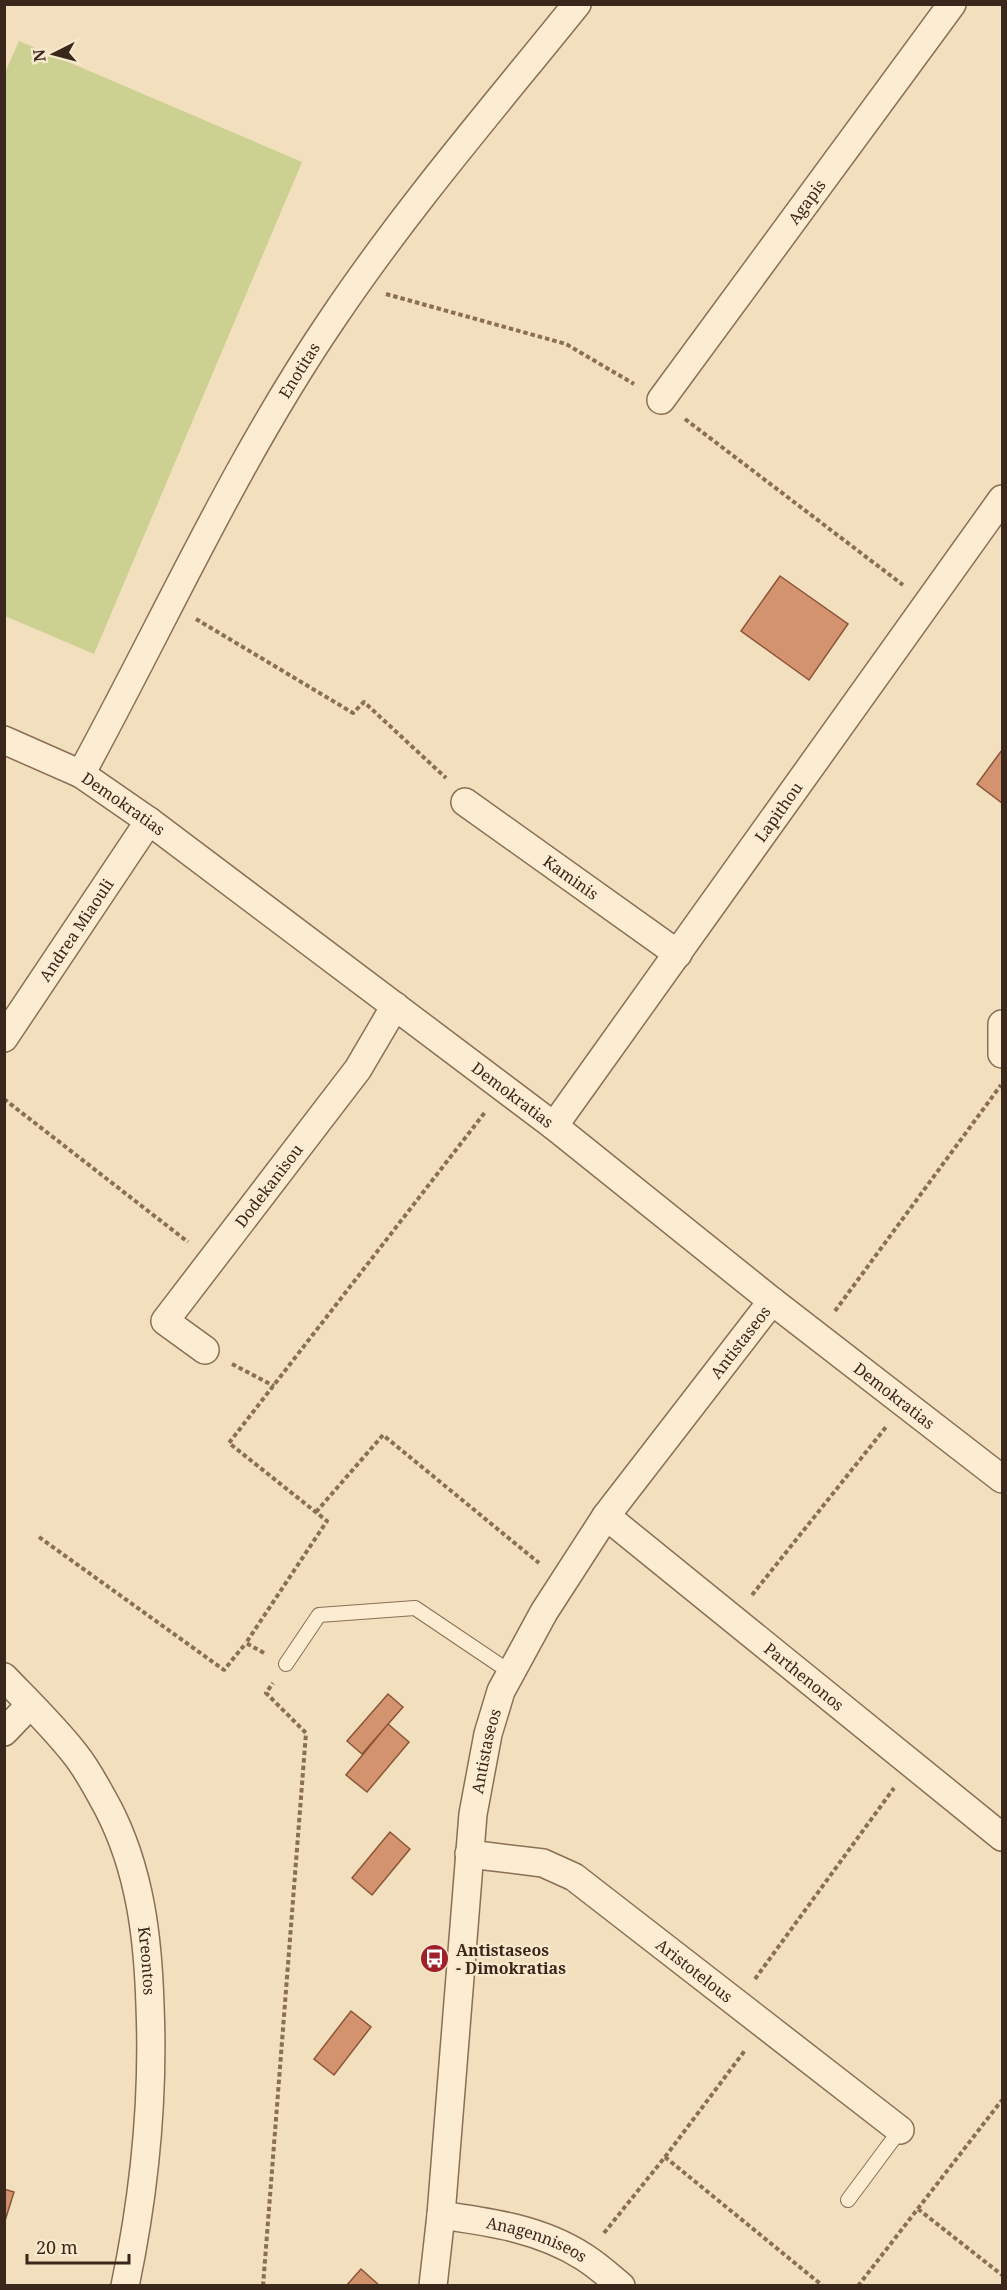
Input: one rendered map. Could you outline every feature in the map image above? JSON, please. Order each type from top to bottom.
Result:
[{"type":"street","name":"Enotitas","points":[[81,774],[227,495],[332,319],[380,250],[577,4]]},
{"type":"street","name":"Agapis","points":[[661,400],[952,4]]},
{"type":"street","name":"Lapithou","points":[[554,1126],[1002,499]]},
{"type":"street","name":"Demokratias","points":[[4,740],[81,774],[149,820],[554,1126],[772,1301],[1002,1479]]},
{"type":"street","name":"Kaminis","points":[[465,802],[678,954]]},
{"type":"street","name":"Andrea Miaouli","points":[[4,1038],[149,820]]},
{"type":"street","name":"Dodekanisou","points":[[205,1350],[165,1322],[358,1070],[396,1006]]},
{"type":"street","points":[[1002,1024],[1002,1052]]},
{"type":"street","name":"Antistaseos","points":[[433,2286],[441,2215],[469,1854],[477,1787],[488,1734],[501,1691],[563,1582],[606,1516],[772,1301]]},
{"type":"street","name":"Parthenonos","points":[[606,1516],[1002,1837]]},
{"type":"street","name":"Kreontos","points":[[4,1677],[75,1754],[104,1800],[129,1856],[142,1906],[148,1958],[152,2032],[151,2094],[144,2183],[125,2286]]},
{"type":"street","points":[[4,1732],[30,1705]]},
{"type":"street","name":"Aristotelous","points":[[469,1854],[543,1863],[574,1877],[900,2130]]},
{"type":"street","name":"Anagenniseos","points":[[441,2215],[508,2225],[556,2243],[585,2257],[621,2286]]},
{"type":"lane","points":[[286,1664],[319,1615],[415,1608],[510,1672]]},
{"type":"lane","points":[[848,2200],[900,2130]]},
{"type":"path","points":[[171,604],[353,712],[364,702],[458,789],[465,802]]},
{"type":"path","points":[[817,1336],[1002,1083]]},
{"type":"path","points":[[39,1537],[224,1670],[246,1643],[327,1521],[229,1443],[504,1088]]},
{"type":"path","points":[[4,1099],[212,1260]]},
{"type":"path","points":[[205,1350],[274,1386]]},
{"type":"path","points":[[733,1619],[905,1404]]},
{"type":"path","points":[[316,1512],[383,1435],[563,1582]]},
{"type":"path","points":[[246,1643],[286,1664],[266,1693],[306,1733],[263,2286]]},
{"type":"path","points":[[737,2004],[912,1764]]},
{"type":"path","points":[[585,2257],[665,2157],[765,2025]]},
{"type":"path","points":[[858,2286],[1002,2100]]},
{"type":"path","points":[[665,2157],[823,2286]]},
{"type":"path","points":[[918,2209],[1002,2275]]},
{"type":"green space","points":[[19,41],[302,162],[94,654],[5,616],[4,75]]},
{"type":"building","points":[[780,576],[848,624],[809,680],[741,631]]},
{"type":"building","points":[[1002,750],[1002,803],[977,784]]},
{"type":"building","points":[[388,1694],[403,1707],[362,1754],[347,1741]]},
{"type":"building","points":[[388,1724],[409,1742],[367,1792],[346,1775]]},
{"type":"building","points":[[390,1832],[410,1849],[372,1895],[352,1878]]},
{"type":"building","points":[[351,2011],[371,2027],[334,2075],[314,2059]]},
{"type":"building","points":[[4,2189],[14,2192],[4,2224]]},
{"type":"building","points":[[361,2269],[380,2286],[346,2286]]},
{"type":"place","name":"Antistaseos - Dimokratias","points":[[435,1959]]}]
